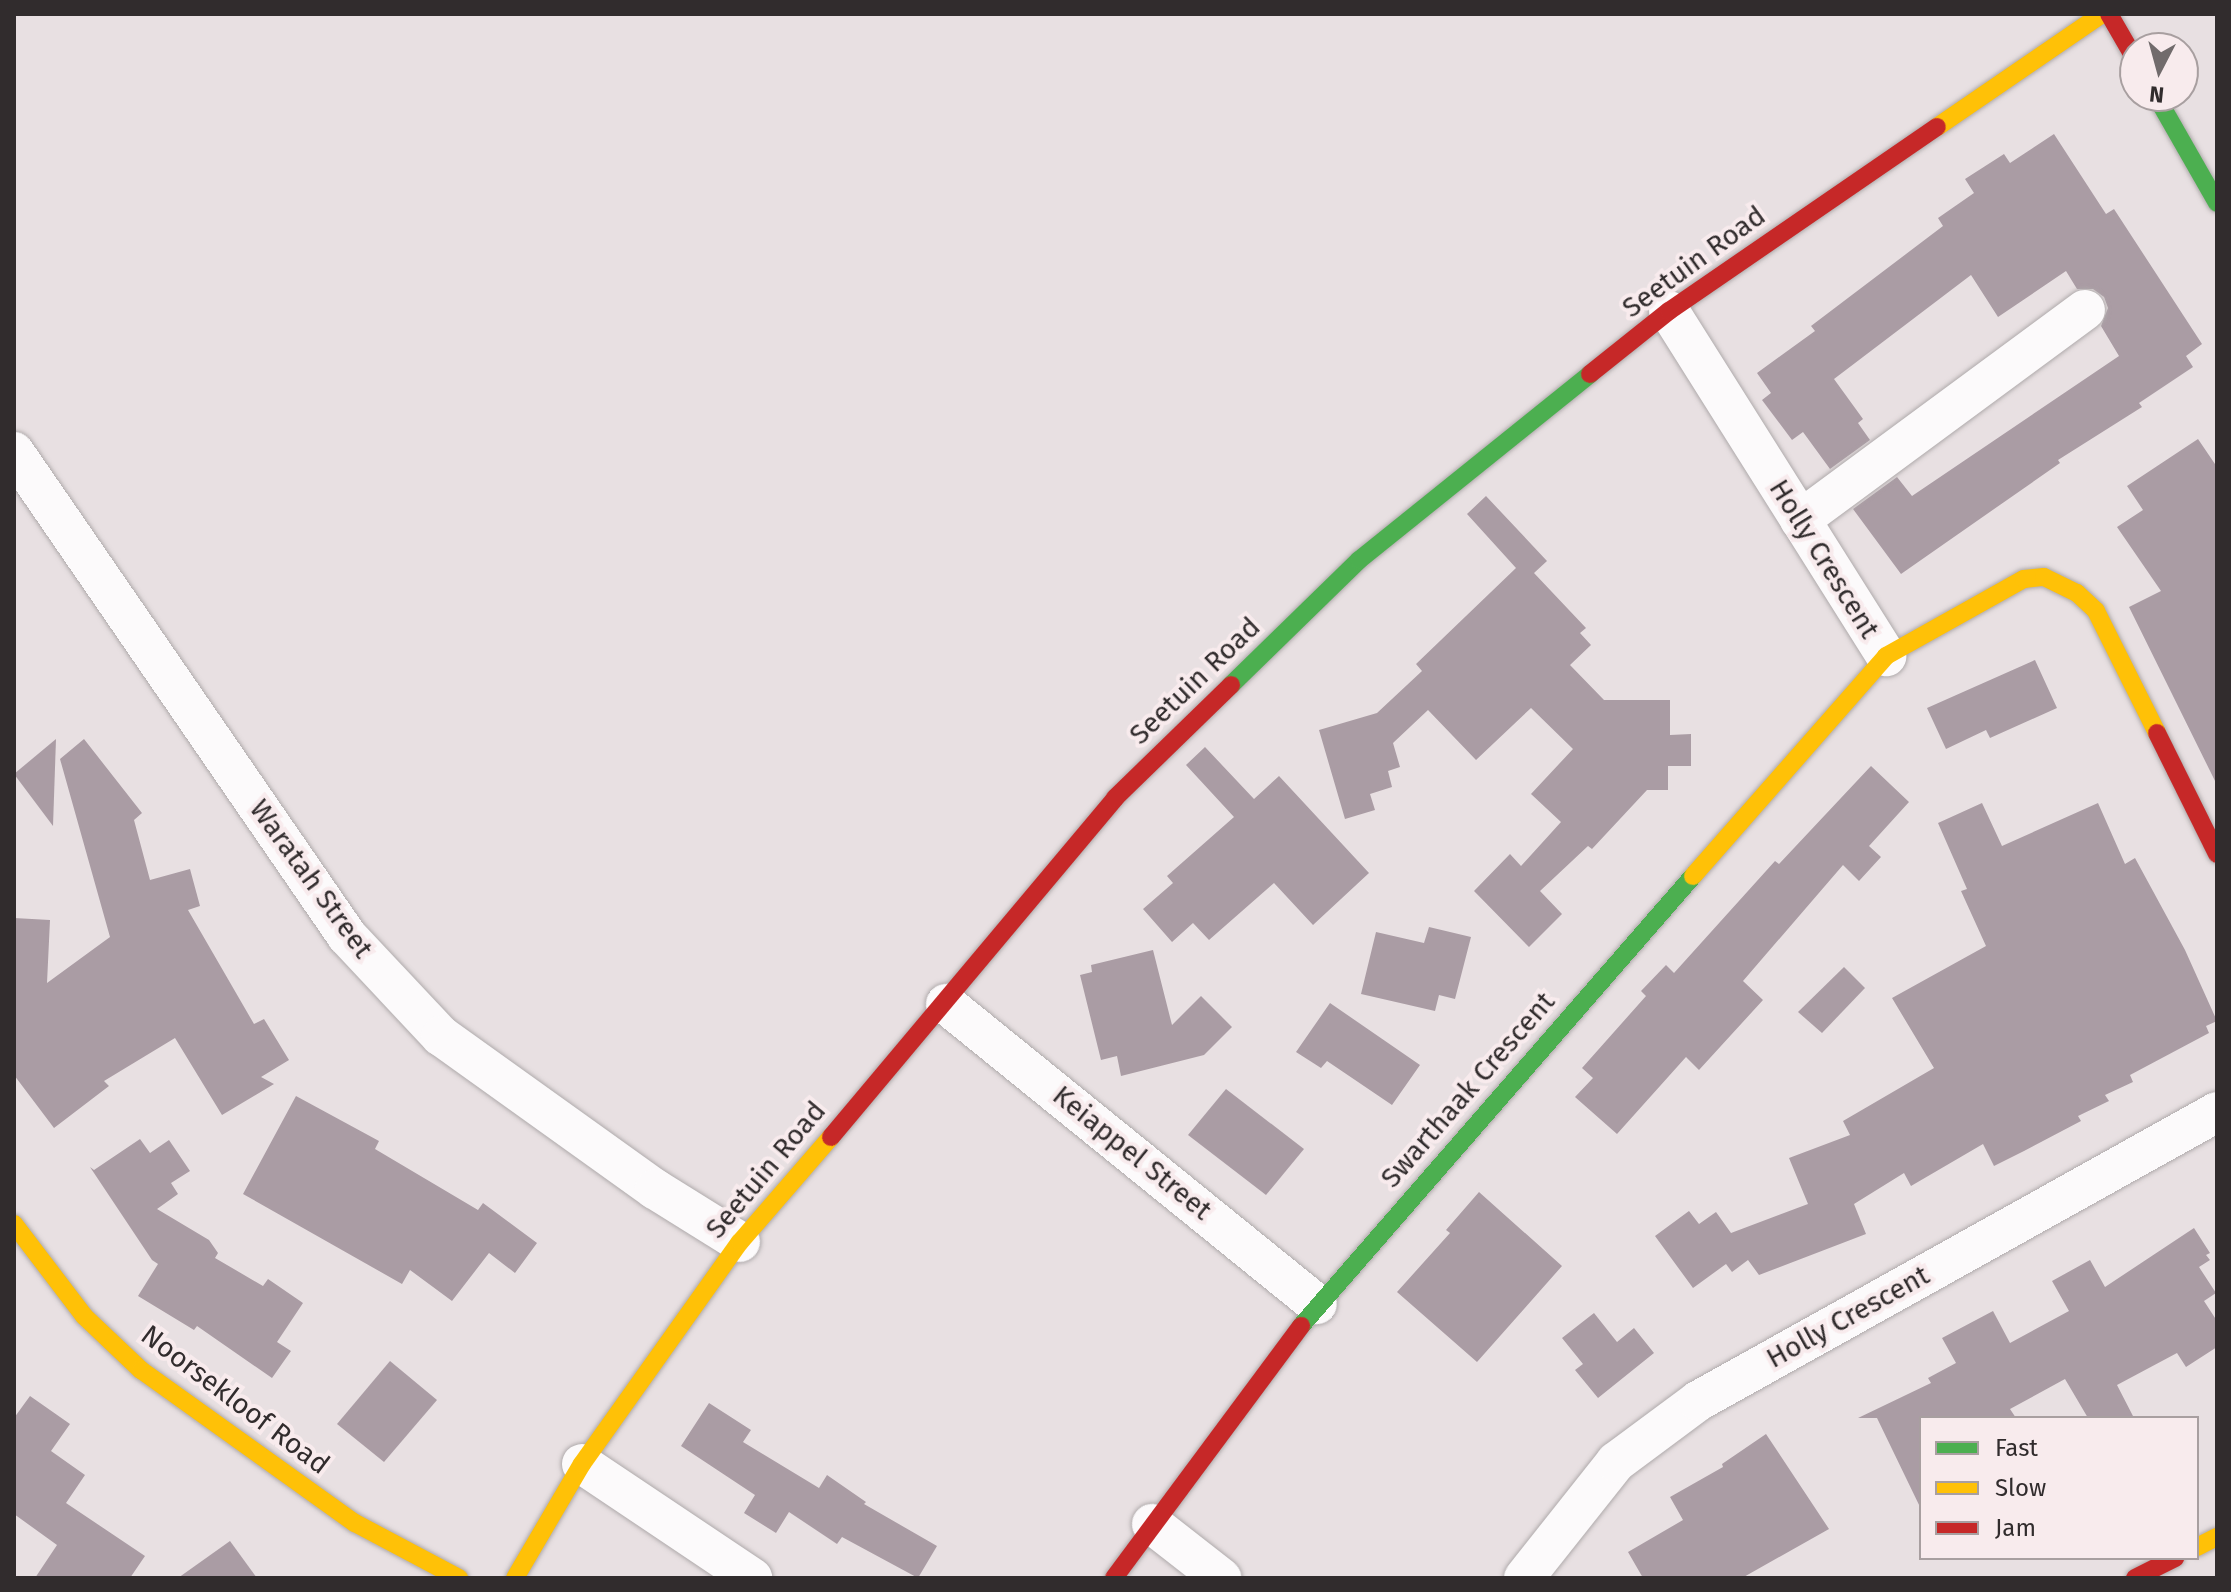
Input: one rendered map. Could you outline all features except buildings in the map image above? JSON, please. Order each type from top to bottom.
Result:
[{"type":"street","name":"Seetuin Road","points":[[515,1578],[582,1464],[740,1242],[946,1004],[1115,798],[1359,560],[1669,311],[2102,14]]},
{"type":"street","points":[[2109,14],[2119,32]]},
{"type":"street","points":[[2165,112],[2217,203]]},
{"type":"street","points":[[1800,520],[2085,310]]},
{"type":"street","name":"Holly Crescent","points":[[1669,311],[1886,656],[2024,579],[2044,577],[2077,593],[2096,611],[2217,854]]},
{"type":"street","name":"Waratah Street","points":[[14,452],[347,936],[441,1036],[655,1189],[740,1242]]},
{"type":"street","name":"Swarthaak Crescent","points":[[1114,1578],[1317,1304],[1886,656]]},
{"type":"street","name":"Keiappel Street","points":[[946,1004],[1317,1304]]},
{"type":"street","name":"Holly Crescent","points":[[1524,1578],[1616,1462],[1698,1401],[2217,1112]]},
{"type":"street","name":"Noorsekloof Road","points":[[14,1224],[84,1316],[141,1370],[355,1523],[459,1578]]},
{"type":"street","points":[[582,1464],[752,1578]]},
{"type":"street","points":[[1152,1524],[1221,1578]]},
{"type":"street","points":[[2199,1546],[2217,1537]]},
{"type":"street","points":[[2135,1578],[2171,1560]]},
{"type":"traffic: fast","points":[[2165,112],[2217,203]]},
{"type":"traffic: fast","points":[[1231,685],[1359,560],[1590,374]]},
{"type":"traffic: fast","points":[[1301,1326],[1693,876]]},
{"type":"traffic: slow","points":[[1937,127],[2102,14]]},
{"type":"traffic: slow","points":[[1693,876],[1886,656],[2024,579],[2044,577],[2077,593],[2096,611],[2157,733]]},
{"type":"traffic: slow","points":[[515,1578],[582,1464],[740,1242],[831,1137]]},
{"type":"traffic: slow","points":[[14,1224],[84,1316],[141,1370],[355,1523],[459,1578]]},
{"type":"traffic: slow","points":[[2199,1546],[2217,1537]]},
{"type":"traffic: jam","points":[[2109,14],[2119,32]]},
{"type":"traffic: jam","points":[[1590,374],[1669,311],[1937,127]]},
{"type":"traffic: jam","points":[[831,1137],[1115,798],[1231,685]]},
{"type":"traffic: jam","points":[[2157,733],[2217,854]]},
{"type":"traffic: jam","points":[[1114,1578],[1301,1326]]},
{"type":"traffic: jam","points":[[2135,1578],[2171,1560]]}]
